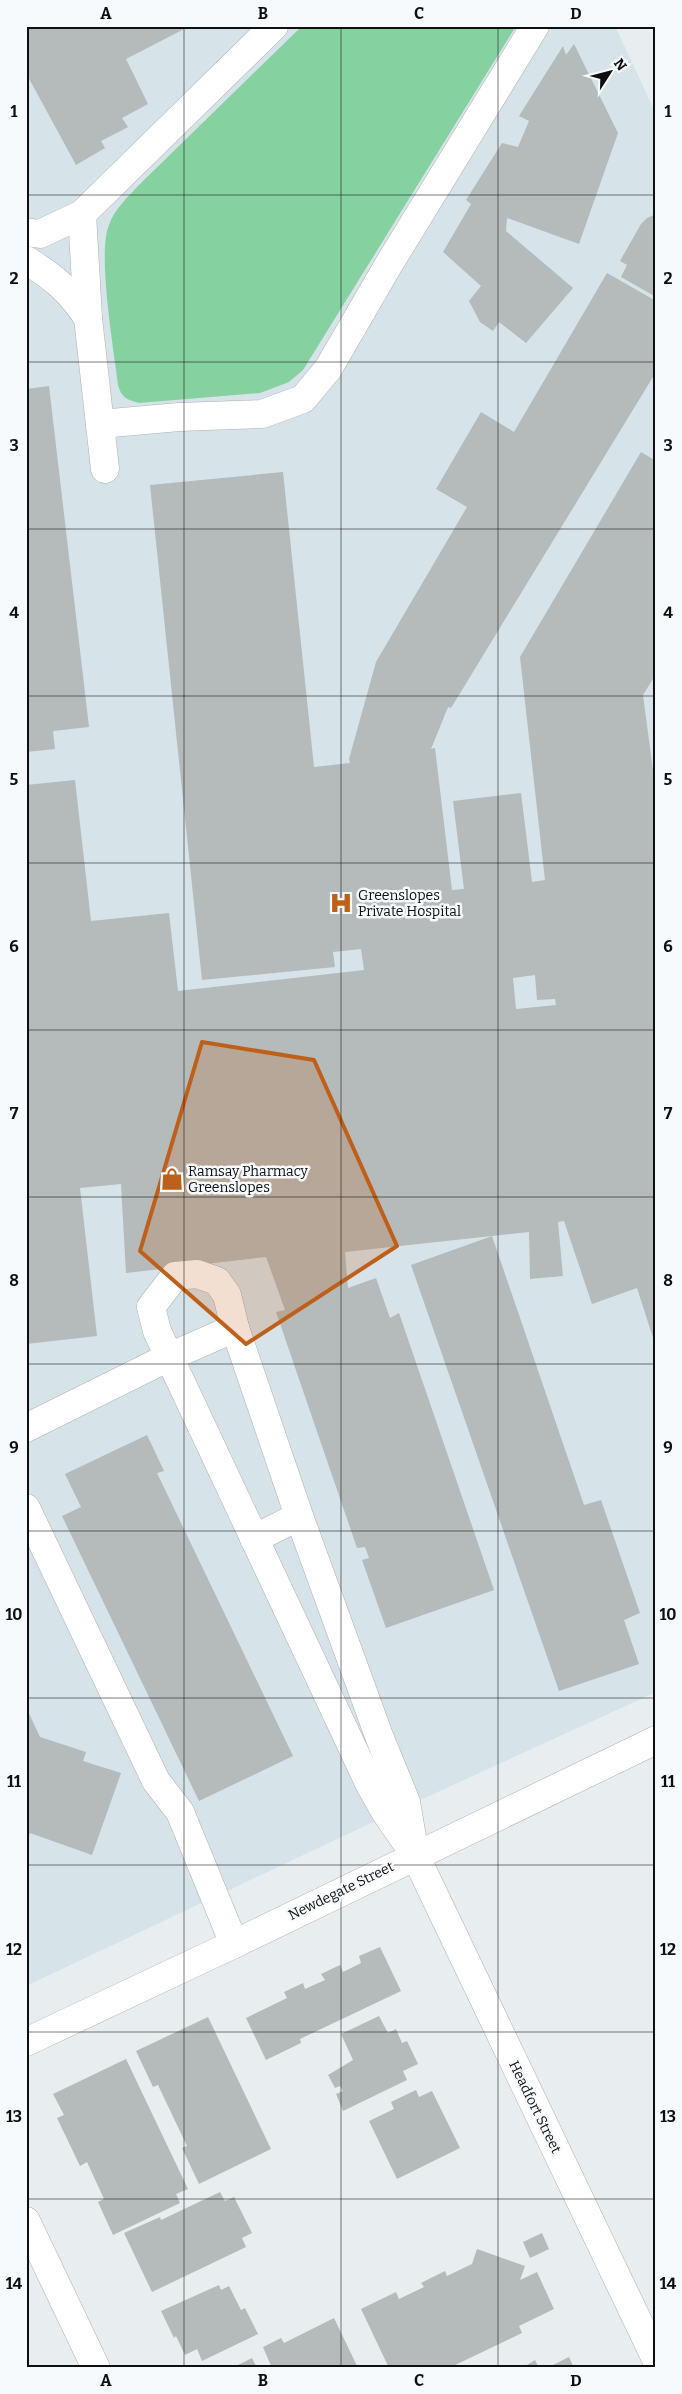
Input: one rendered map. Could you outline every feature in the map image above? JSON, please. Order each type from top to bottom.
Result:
[{"type":"street","points":[[26,232],[40,234],[82,214],[274,26]]},
{"type":"street","points":[[100,424],[179,417],[262,414],[303,399],[328,369],[389,264],[535,26]]},
{"type":"street","points":[[82,214],[88,318],[105,469]]},
{"type":"street","points":[[26,260],[50,274],[70,293],[88,318]]},
{"type":"street","points":[[196,1274],[217,1281],[227,1295],[235,1328],[299,1516],[379,1736],[406,1802],[415,1855],[370,1786],[157,1331],[151,1307],[176,1276],[196,1274]]},
{"type":"street","points":[[26,1428],[169,1357],[235,1328]]},
{"type":"street","points":[[26,1508],[156,1780],[180,1812],[234,1944]]},
{"type":"street","points":[[254,1539],[299,1516]]},
{"type":"street","name":"Newdegate Street","points":[[26,2042],[234,1944],[656,1740]]},
{"type":"street","name":"Headfort Street","points":[[415,1855],[656,2359]]},
{"type":"street","points":[[26,2221],[96,2368]]},
{"type":"highlighted area","points":[[202,1042],[314,1060],[397,1246],[246,1344],[140,1251]]},
{"type":"shaded area","name":"Greenslopes Private Hospital","points":[[26,26],[615,26],[656,114],[656,1692],[405,1807],[26,1986]]},
{"type":"green space","points":[[302,26],[516,26],[303,370],[289,382],[260,393],[139,403],[128,399],[123,395],[118,385],[108,303],[105,258],[109,225],[115,213],[141,183]]},
{"type":"building","points":[[26,26],[190,26],[126,59],[148,104],[122,118],[128,127],[101,141],[105,148],[76,165],[26,73]]},
{"type":"building","points":[[574,44],[618,133],[579,244],[507,218],[506,231],[573,288],[526,343],[499,322],[493,331],[480,322],[469,301],[481,286],[443,252],[471,204],[466,200],[502,143],[518,147],[529,121],[519,116],[563,46],[566,55]]},
{"type":"building","points":[[656,214],[656,297],[621,277],[627,265],[620,261],[641,224],[647,218]]},
{"type":"building","points":[[607,273],[656,301],[656,372],[451,708],[448,707],[431,749],[435,748],[452,890],[464,889],[453,801],[521,793],[532,882],[545,880],[520,657],[641,452],[656,461],[656,674],[643,695],[656,793],[656,1347],[637,1288],[592,1304],[564,1221],[558,1222],[563,1276],[530,1279],[529,1232],[345,1252],[348,1288],[376,1278],[390,1318],[399,1313],[494,1590],[386,1628],[362,1560],[369,1558],[365,1547],[357,1548],[276,1312],[285,1310],[266,1257],[126,1273],[121,1184],[80,1188],[97,1336],[26,1344],[26,785],[75,780],[91,921],[169,913],[178,991],[364,970],[361,949],[333,952],[335,967],[202,980],[150,485],[283,472],[314,767],[350,763],[349,759],[376,662],[467,507],[436,489],[481,412],[514,432]],"holes":[[[535,975],[537,1000],[555,999],[556,1005],[516,1009],[513,978]]]},
{"type":"building","points":[[49,386],[89,727],[53,731],[55,749],[26,752],[26,389]]},
{"type":"building","points":[[492,1236],[584,1505],[601,1500],[640,1613],[624,1620],[639,1664],[559,1691],[411,1265]]},
{"type":"building","points":[[147,1435],[164,1471],[157,1473],[293,1756],[199,1801],[62,1516],[81,1507],[65,1474]]},
{"type":"building","points":[[26,1707],[40,1737],[86,1752],[83,1761],[121,1773],[92,1855],[30,1833],[26,1844]]},
{"type":"building","points":[[380,1947],[401,1991],[300,2039],[301,2043],[266,2060],[246,2018],[287,1998],[284,1992],[303,1983],[305,1989],[325,1980],[321,1974],[340,1965],[343,1972],[361,1963],[359,1956]]},
{"type":"building","points":[[379,2016],[388,2033],[396,2029],[402,2043],[407,2041],[418,2064],[403,2071],[407,2080],[343,2111],[336,2094],[343,2091],[340,2086],[335,2088],[328,2075],[353,2060],[341,2034]]},
{"type":"building","points":[[208,2017],[271,2149],[199,2184],[182,2148],[187,2146],[158,2085],[153,2087],[136,2051]]},
{"type":"building","points":[[126,2059],[188,2189],[176,2194],[180,2203],[113,2235],[98,2202],[104,2199],[87,2162],[80,2166],[57,2118],[64,2115],[53,2094]]},
{"type":"building","points":[[416,2090],[419,2097],[432,2091],[460,2148],[397,2179],[369,2121],[394,2109],[391,2102]]},
{"type":"building","points":[[220,2192],[225,2201],[234,2197],[252,2233],[242,2238],[246,2247],[152,2292],[124,2233],[160,2217],[161,2220]]},
{"type":"building","points":[[542,2233],[549,2249],[530,2258],[523,2242]]},
{"type":"building","points":[[477,2249],[525,2266],[520,2280],[537,2272],[554,2309],[519,2326],[522,2333],[449,2368],[389,2368],[361,2309],[396,2292],[399,2299],[424,2287],[421,2283],[445,2271],[447,2276],[472,2264]]},
{"type":"building","points":[[219,2285],[221,2290],[229,2286],[241,2310],[245,2308],[258,2334],[202,2361],[197,2349],[185,2355],[176,2336],[174,2338],[161,2311]]},
{"type":"building","points":[[334,2318],[358,2368],[310,2366],[272,2368],[263,2347],[281,2338],[284,2343]]},
{"type":"building","points":[[569,2357],[574,2368],[547,2368]]},
{"type":"building","points":[[252,2358],[257,2368],[232,2368]]},
{"type":"building","points":[[535,2360],[539,2368],[521,2368],[527,2365]]},
{"type":"place","name":"Greenslopes Private Hospital","points":[[341,903]]},
{"type":"place","name":"Ramsay Pharmacy Greenslopes","points":[[172,1179]]}]
